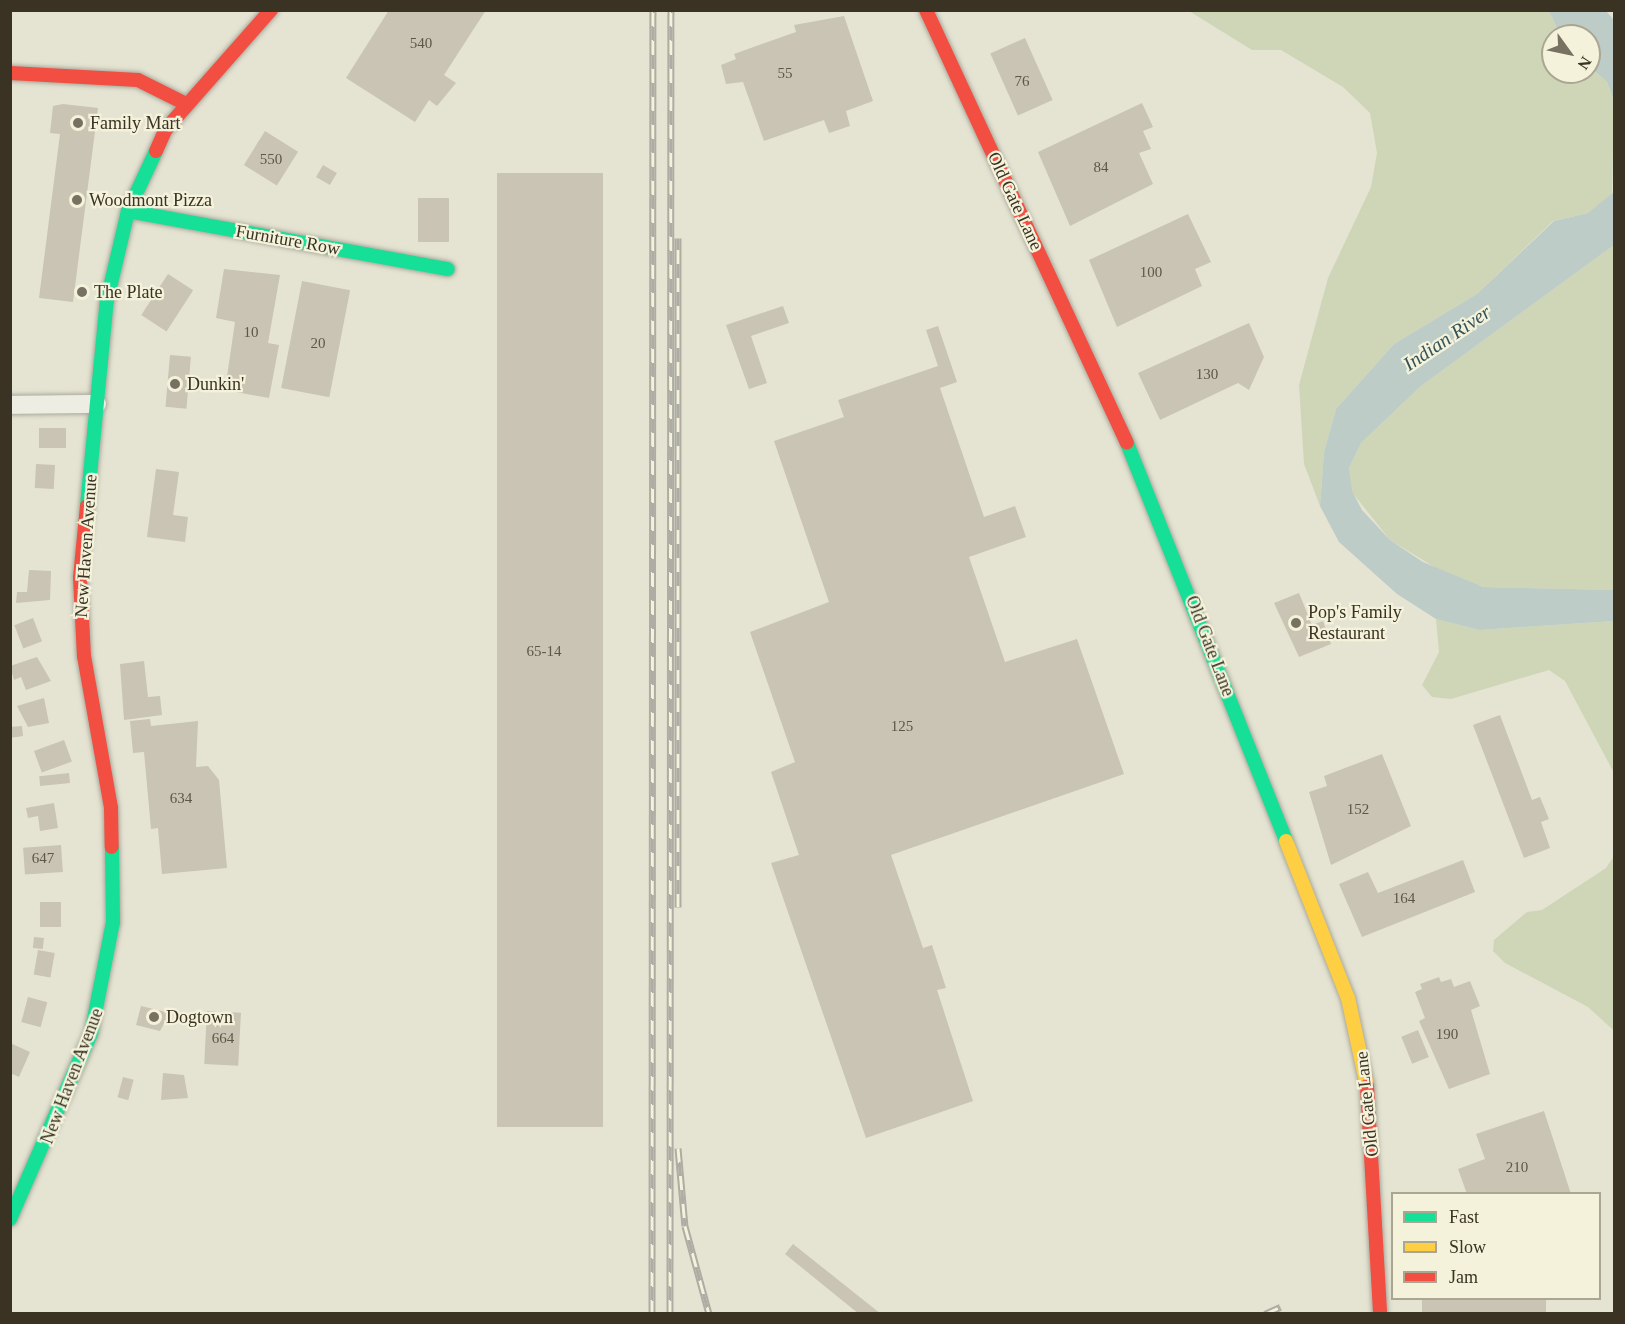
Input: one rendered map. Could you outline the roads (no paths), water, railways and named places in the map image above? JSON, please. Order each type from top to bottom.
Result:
[{"type":"main road","name":"New Haven Avenue","points":[[10,1219],[16,1189],[98,1012],[113,922],[111,807],[81,623],[107,300],[128,211],[184,103],[271,10]]},
{"type":"main road","name":"Old Gate Lane","points":[[926,10],[1128,444],[1348,998],[1360,1036],[1368,1096],[1380,1314]]},
{"type":"main road","points":[[10,73],[129,79],[184,103]]},
{"type":"main road","name":"Furniture Row","points":[[128,211],[448,269]]},
{"type":"street","points":[[10,405],[97,404]]},
{"type":"water","points":[[1549,11],[1606,11],[1614,20],[1614,101],[1607,82],[1601,77],[1601,24],[1555,24]]},
{"type":"water","name":"Indian River","points":[[1614,192],[1614,245],[1421,386],[1361,443],[1349,468],[1352,491],[1362,510],[1390,540],[1423,562],[1483,587],[1614,590],[1614,621],[1479,630],[1436,619],[1397,594],[1339,542],[1320,506],[1324,452],[1336,409],[1394,344],[1477,294],[1554,221],[1588,213]]},
{"type":"railway","points":[[652,1314],[653,10]]},
{"type":"railway","points":[[670,1314],[671,10]]},
{"type":"railway","points":[[678,238],[678,907]]},
{"type":"railway","points":[[678,1148],[685,1226],[709,1314]]},
{"type":"railway","points":[[1265,1314],[1280,1307]]},
{"type":"place","name":"Family Mart","points":[[78,123]]},
{"type":"place","name":"Woodmont Pizza","points":[[77,200]]},
{"type":"place","name":"The Plate","points":[[82,292]]},
{"type":"place","name":"Dunkin'","points":[[175,384]]},
{"type":"place","name":"Pop's Family Restaurant","points":[[1296,623]]},
{"type":"place","name":"Dogtown","points":[[154,1017]]}]
